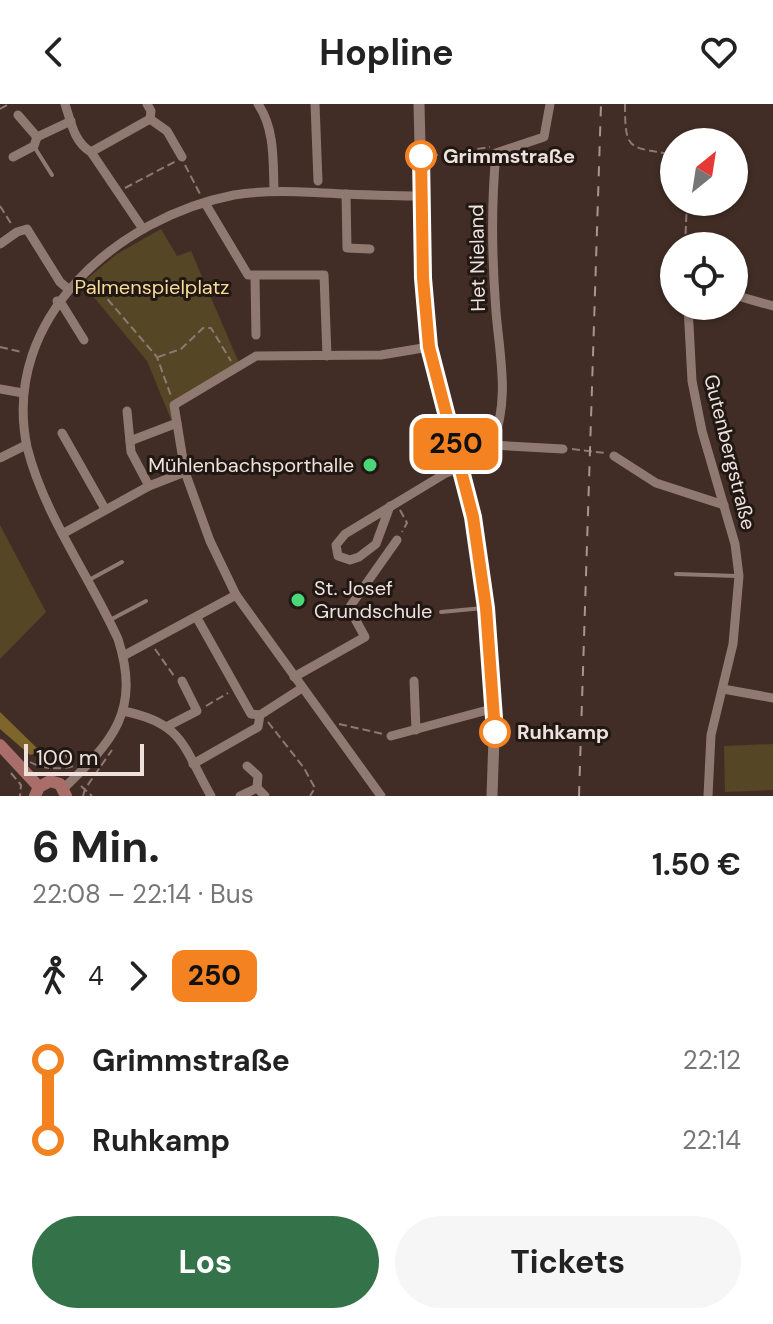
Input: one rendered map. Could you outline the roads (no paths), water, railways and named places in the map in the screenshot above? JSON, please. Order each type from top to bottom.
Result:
[{"type":"main road","points":[[0,745],[37,791],[50,781],[65,792]]},
{"type":"street","points":[[65,104],[76,138],[91,152],[143,229]]},
{"type":"street","points":[[147,104],[151,111],[150,119]]},
{"type":"street","points":[[315,104],[318,181]]},
{"type":"street","points":[[419,104],[424,311],[429,347],[473,517],[486,608],[495,708],[492,796]]},
{"type":"street","name":"Het Nieland","points":[[492,445],[504,402],[494,250],[496,153],[544,137],[550,104]]},
{"type":"street","points":[[262,105],[271,139],[274,190]]},
{"type":"street","points":[[13,108],[35,142]]},
{"type":"street","points":[[91,152],[150,119]]},
{"type":"street","points":[[150,119],[167,131],[182,157]]},
{"type":"street","points":[[13,157],[71,121]]},
{"type":"street","points":[[65,792],[106,746],[123,711],[126,678],[123,656],[109,620],[39,483],[26,445],[22,411],[30,354],[57,301],[83,271],[112,248],[143,229],[205,203],[274,190],[422,196]]},
{"type":"street","points":[[346,194],[347,248],[370,249]]},
{"type":"street","points":[[205,203],[248,275],[324,275],[327,356]]},
{"type":"street","points":[[0,244],[27,229],[60,282],[67,288]]},
{"type":"street","points":[[255,277],[256,335]]},
{"type":"street","points":[[748,299],[773,306]]},
{"type":"street","points":[[57,301],[84,340]]},
{"type":"street","name":"Gutenbergstraße","points":[[689,320],[692,381],[702,431],[735,544],[739,576],[733,644],[711,735],[708,796]]},
{"type":"street","points":[[381,796],[236,595],[210,541],[185,472],[174,405],[256,356],[381,355],[429,347]]},
{"type":"street","points":[[0,389],[23,393]]},
{"type":"street","points":[[127,411],[131,452],[149,486]]},
{"type":"street","points":[[130,441],[177,423]]},
{"type":"street","points":[[62,433],[105,509]]},
{"type":"street","points":[[0,458],[26,445]]},
{"type":"street","points":[[457,448],[492,445],[563,449]]},
{"type":"street","points":[[614,456],[656,483],[724,505]]},
{"type":"street","points":[[393,504],[372,548],[350,560],[338,556],[335,548],[341,537],[393,504],[446,473],[462,467]]},
{"type":"street","points":[[64,533],[149,486],[185,472]]},
{"type":"street","points":[[294,677],[365,637],[349,608],[397,540]]},
{"type":"street","points":[[123,656],[236,595]]},
{"type":"street","points":[[197,618],[251,714],[260,715],[302,688]]},
{"type":"street","points":[[168,726],[197,711],[182,681]]},
{"type":"street","points":[[414,681],[416,730]]},
{"type":"street","points":[[723,689],[773,698]]},
{"type":"street","points":[[391,736],[495,708]]},
{"type":"street","points":[[123,711],[152,717],[168,726],[181,740],[211,796]]},
{"type":"street","points":[[193,764],[258,727],[260,715]]},
{"type":"street","points":[[247,766],[258,776],[257,788],[265,796]]},
{"type":"street","points":[[240,796],[257,788]]},
{"type":"lane","points":[[35,142],[52,175]]},
{"type":"lane","points":[[89,580],[122,562]]},
{"type":"lane","points":[[676,574],[739,576]]},
{"type":"lane","points":[[109,620],[146,601]]},
{"type":"lane","points":[[441,612],[486,608]]},
{"type":"railway","points":[[579,796],[601,104]]},
{"type":"place","name":"Grimmstraße","points":[[421,156]]},
{"type":"place","name":"Mühlenbachsporthalle","points":[[370,465]]},
{"type":"place","name":"St. Josef Grundschule","points":[[298,600]]},
{"type":"place","name":"Ruhkamp","points":[[495,732]]},
{"type":"park label","name":"Palmenspielplatz","points":[[152,287]]}]
